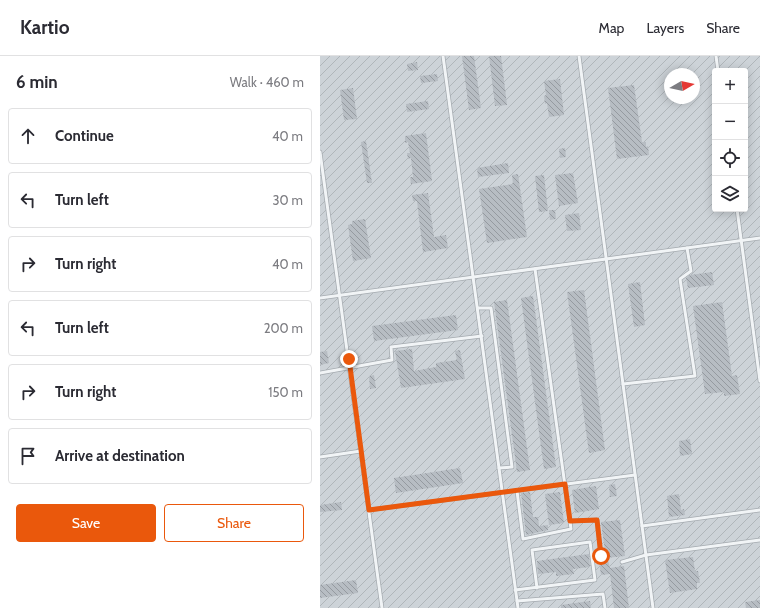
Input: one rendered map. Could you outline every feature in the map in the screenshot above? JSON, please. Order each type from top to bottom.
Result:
[{"type":"lane","points":[[443,56],[518,608]]},
{"type":"lane","points":[[579,56],[653,608]]},
{"type":"lane","points":[[716,56],[718,68]]},
{"type":"lane","points":[[320,152],[382,608]]},
{"type":"lane","points":[[737,212],[760,381]]},
{"type":"lane","points":[[320,298],[760,238]]},
{"type":"lane","points":[[623,384],[695,376],[680,279],[691,271],[687,248]]},
{"type":"lane","points":[[517,490],[523,539],[571,529],[536,269]]},
{"type":"lane","points":[[478,308],[491,308],[512,467],[499,468]]},
{"type":"lane","points":[[320,373],[392,360],[391,347],[482,336]]},
{"type":"lane","points":[[320,456],[360,451]]},
{"type":"lane","points":[[369,510],[635,475]]},
{"type":"lane","points":[[642,526],[760,510]]},
{"type":"lane","points":[[570,521],[597,520],[601,556]]},
{"type":"lane","points":[[622,562],[646,555],[760,540]]},
{"type":"lane","points":[[515,590],[537,588],[595,580],[590,542],[532,550],[537,588]]},
{"type":"lane","points":[[517,601],[603,594],[605,608]]},
{"type":"shaded area","points":[[320,56],[760,56],[760,608],[320,608]]},
{"type":"building","points":[[462,56],[474,56],[481,108],[469,110]]},
{"type":"building","points":[[489,56],[501,56],[507,105],[495,106]]},
{"type":"building","points":[[417,62],[418,70],[408,71],[407,64]]},
{"type":"building","points":[[437,74],[438,81],[421,83],[420,76]]},
{"type":"building","points":[[560,79],[564,115],[549,117],[547,103],[545,104],[544,96],[546,95],[544,81]]},
{"type":"building","points":[[634,85],[642,142],[646,142],[649,155],[617,159],[608,88]]},
{"type":"building","points":[[353,88],[357,119],[344,120],[340,90]]},
{"type":"building","points":[[428,101],[429,109],[407,112],[406,104]]},
{"type":"building","points":[[426,133],[432,181],[411,184],[410,177],[413,177],[411,158],[408,159],[407,153],[410,153],[408,142],[405,143],[405,136]]},
{"type":"building","points":[[366,141],[372,183],[367,183],[361,142]]},
{"type":"building","points":[[565,148],[566,157],[560,158],[559,149]]},
{"type":"building","points":[[508,163],[509,173],[478,177],[477,168]]},
{"type":"building","points":[[573,173],[578,203],[559,206],[555,175]]},
{"type":"building","points":[[518,174],[527,237],[487,243],[479,189],[513,184],[512,175]]},
{"type":"building","points":[[544,175],[548,211],[539,212],[535,176]]},
{"type":"building","points":[[428,193],[434,237],[446,235],[448,248],[423,252],[417,201],[413,201],[412,195]]},
{"type":"building","points":[[549,210],[555,210],[556,219],[550,220]]},
{"type":"building","points":[[579,213],[581,230],[567,231],[565,215]]},
{"type":"building","points":[[365,219],[371,258],[353,261],[348,225],[352,224],[352,221]]},
{"type":"building","points":[[712,272],[714,285],[688,288],[686,278],[690,275]]},
{"type":"building","points":[[640,282],[645,325],[634,327],[628,284]]},
{"type":"building","points":[[584,290],[605,450],[589,453],[567,292]]},
{"type":"building","points":[[533,296],[556,467],[544,469],[521,298]]},
{"type":"building","points":[[507,300],[530,470],[517,472],[494,302]]},
{"type":"building","points":[[722,302],[732,376],[737,375],[740,394],[724,396],[724,392],[705,394],[693,306]]},
{"type":"building","points":[[456,315],[458,330],[374,341],[372,326]]},
{"type":"building","points":[[412,349],[414,371],[436,367],[436,363],[457,360],[455,351],[460,350],[465,379],[401,388],[395,351]]},
{"type":"building","points":[[327,351],[329,363],[320,365],[320,352]]},
{"type":"building","points":[[374,375],[376,388],[370,389],[369,376]]},
{"type":"building","points":[[690,439],[692,454],[680,456],[679,441]]},
{"type":"building","points":[[460,468],[463,483],[396,493],[394,478]]},
{"type":"building","points":[[615,484],[617,496],[610,497],[609,485]]},
{"type":"building","points":[[596,486],[599,509],[575,513],[572,490]]},
{"type":"building","points":[[530,492],[533,517],[538,517],[539,526],[548,525],[548,530],[526,535],[521,493]]},
{"type":"building","points":[[560,492],[564,523],[549,525],[545,494]]},
{"type":"building","points":[[679,494],[681,510],[684,509],[685,515],[669,517],[667,496]]},
{"type":"building","points":[[341,502],[342,510],[320,512],[320,505]]},
{"type":"building","points":[[620,520],[625,556],[606,558],[601,522]]},
{"type":"building","points":[[589,554],[590,567],[573,569],[574,574],[556,576],[556,572],[538,574],[537,561]]},
{"type":"building","points":[[693,557],[695,571],[698,571],[700,583],[697,583],[697,589],[670,593],[665,560]]},
{"type":"building","points":[[608,560],[610,568],[624,566],[629,608],[614,608],[610,574],[601,575],[599,561]]},
{"type":"building","points":[[356,580],[358,593],[320,598],[320,585]]},
{"type":"building","points":[[760,600],[760,608],[746,608],[745,602]]},
{"type":"building","points":[[590,601],[591,608],[561,608],[561,605]]},
{"type":"route","points":[[349,359],[369,510],[565,484],[570,521],[597,520],[601,556]]}]
